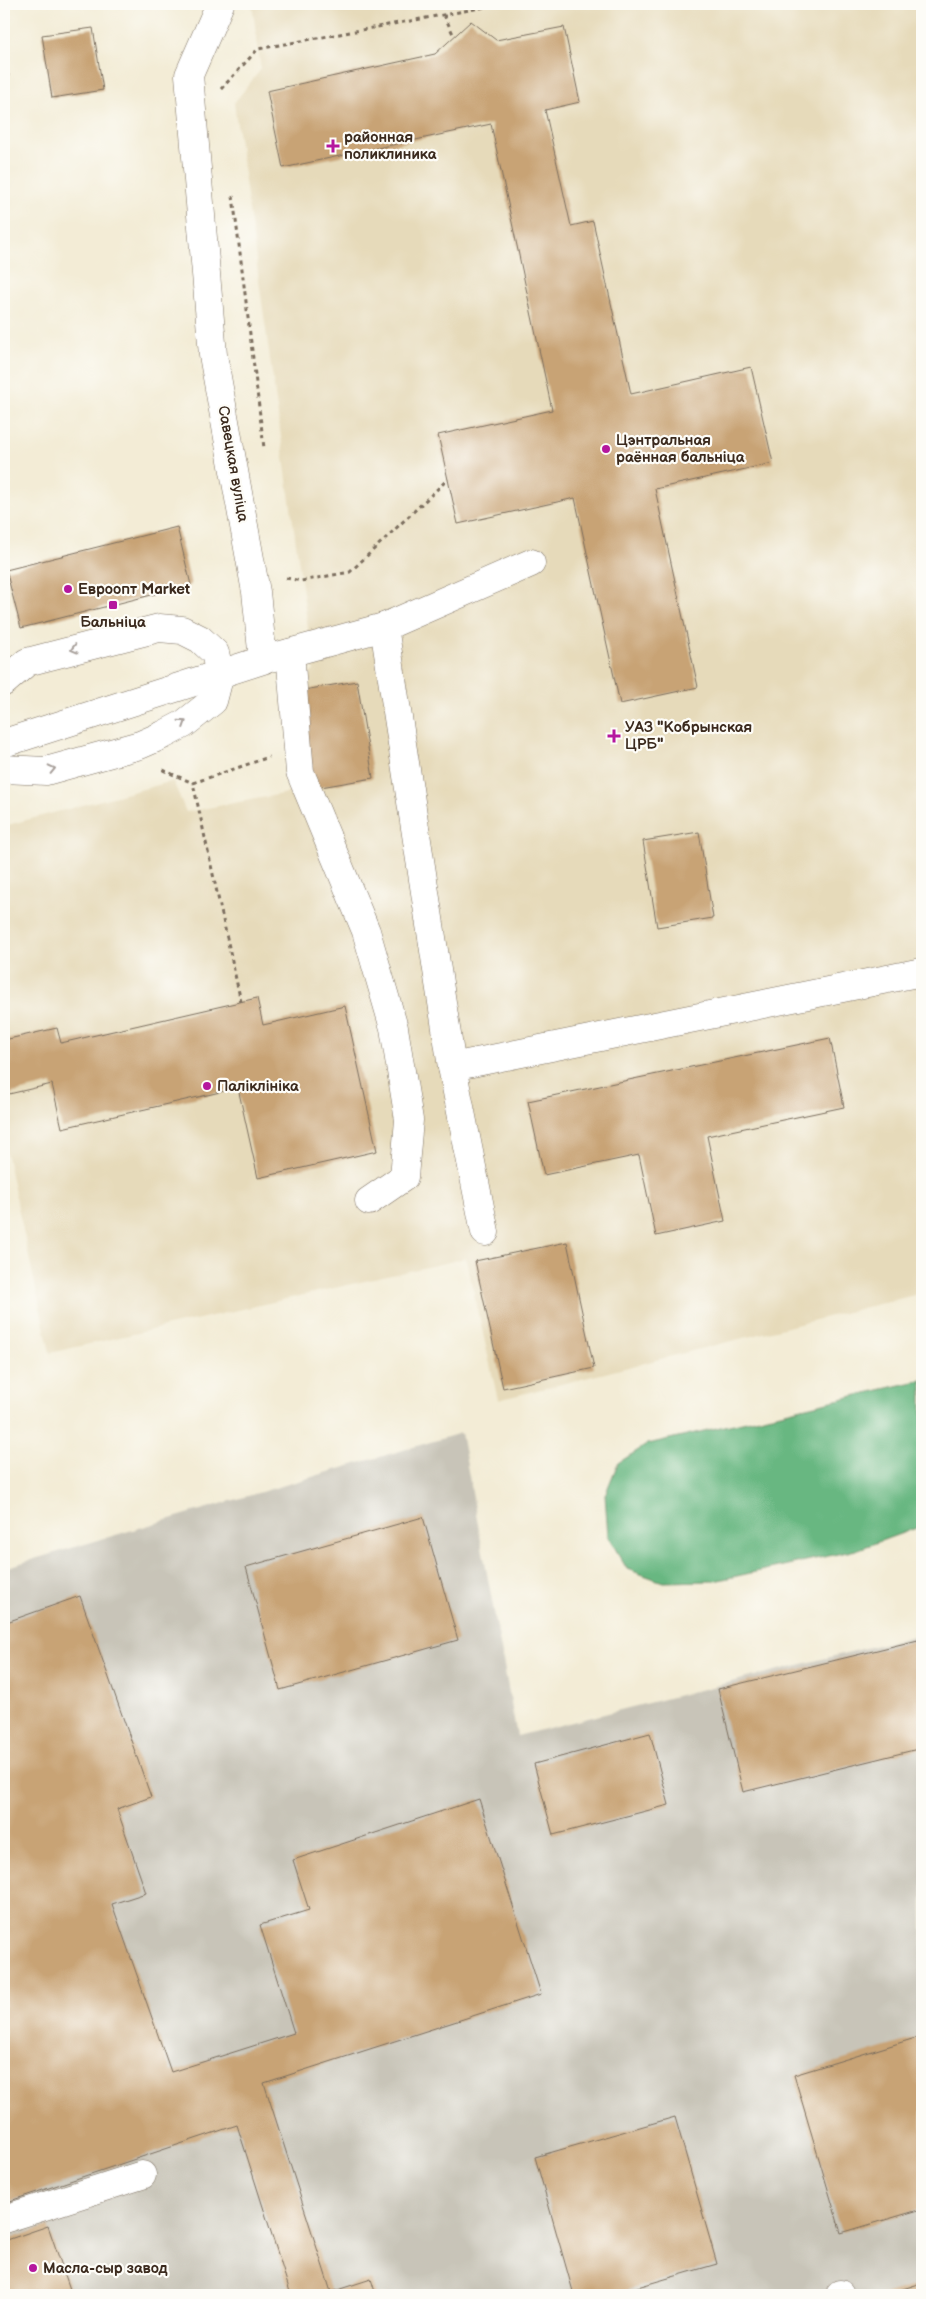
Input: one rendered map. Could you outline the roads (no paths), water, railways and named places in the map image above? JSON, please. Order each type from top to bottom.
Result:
[{"type":"street","name":"Савецкая вуліца","points":[[220,4],[189,75],[213,356],[256,592],[263,660]]},
{"type":"street","points":[[4,743],[263,660],[384,627],[531,563]]},
{"type":"street","points":[[384,627],[452,1067],[486,1232]]},
{"type":"street","points":[[4,682],[27,662],[159,628],[182,630],[200,639],[215,652],[220,674],[213,701],[184,724],[140,746],[46,770],[4,769]]},
{"type":"street","points":[[290,653],[300,772],[366,931],[394,1028],[409,1120],[404,1177],[370,1201]]},
{"type":"street","points":[[452,1067],[922,972]]},
{"type":"street","points":[[4,2219],[142,2175]]},
{"type":"place","name":"районная поликлиника","points":[[333,146]]},
{"type":"place","name":"Цэнтральная раённая бальніца","points":[[606,449]]},
{"type":"place","name":"Евроопт Market","points":[[68,589]]},
{"type":"place","name":"Бальніца","points":[[113,605]]},
{"type":"place","name":"УАЗ \"Кобрынская ЦРБ\"","points":[[614,736]]},
{"type":"place","name":"Паліклініка","points":[[207,1086]]},
{"type":"place","name":"Масла-сыр завод","points":[[33,2268]]}]
